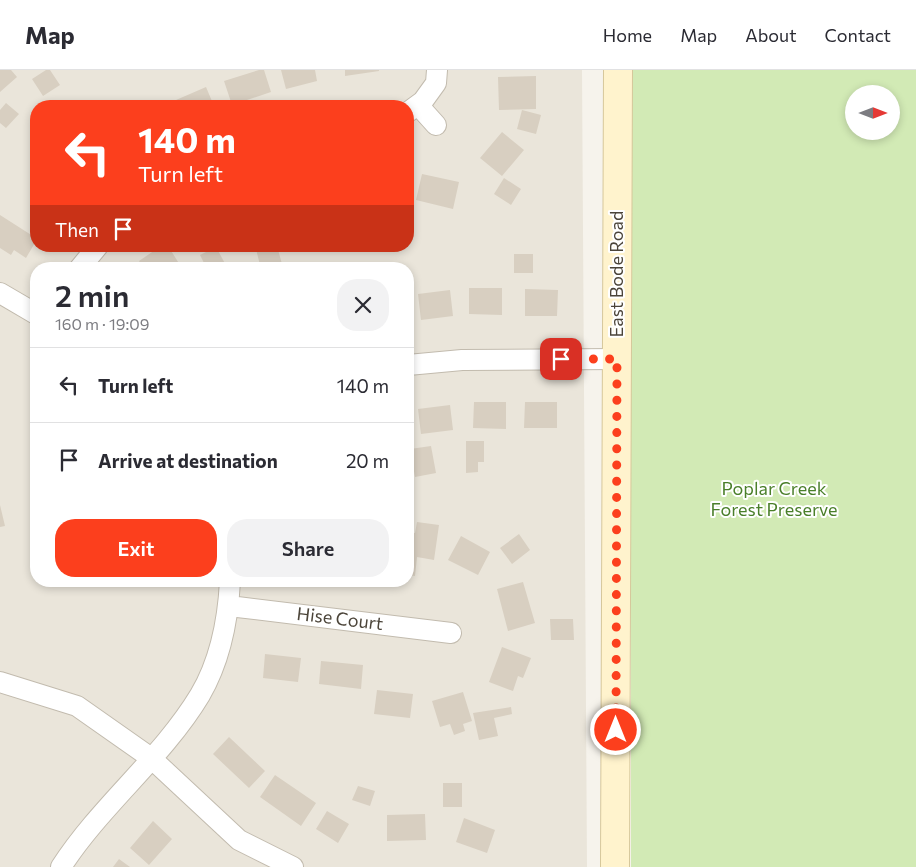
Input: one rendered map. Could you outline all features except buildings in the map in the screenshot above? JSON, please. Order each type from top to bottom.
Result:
[{"type":"street","points":[[414,107],[423,101],[436,83],[437,70]]},
{"type":"street","name":"East Bode Road","points":[[615,867],[618,70]]},
{"type":"street","points":[[414,109],[436,125]]},
{"type":"street","points":[[84,262],[93,252]]},
{"type":"street","points":[[0,294],[30,311]]},
{"type":"street","points":[[414,365],[471,360],[617,359]]},
{"type":"street","points":[[61,867],[77,842],[178,726],[201,693],[220,645],[229,606],[230,587]]},
{"type":"street","name":"Hise Court","points":[[229,606],[451,633]]},
{"type":"street","points":[[0,682],[76,706],[151,758],[239,840],[292,867]]},
{"type":"shaded area","points":[[0,70],[582,70],[587,867],[0,867]]},
{"type":"green space","name":"Poplar Creek Forest Preserve","points":[[631,70],[916,70],[916,867],[631,867]]},
{"type":"route","points":[[561,359],[617,359],[616,730]]}]
